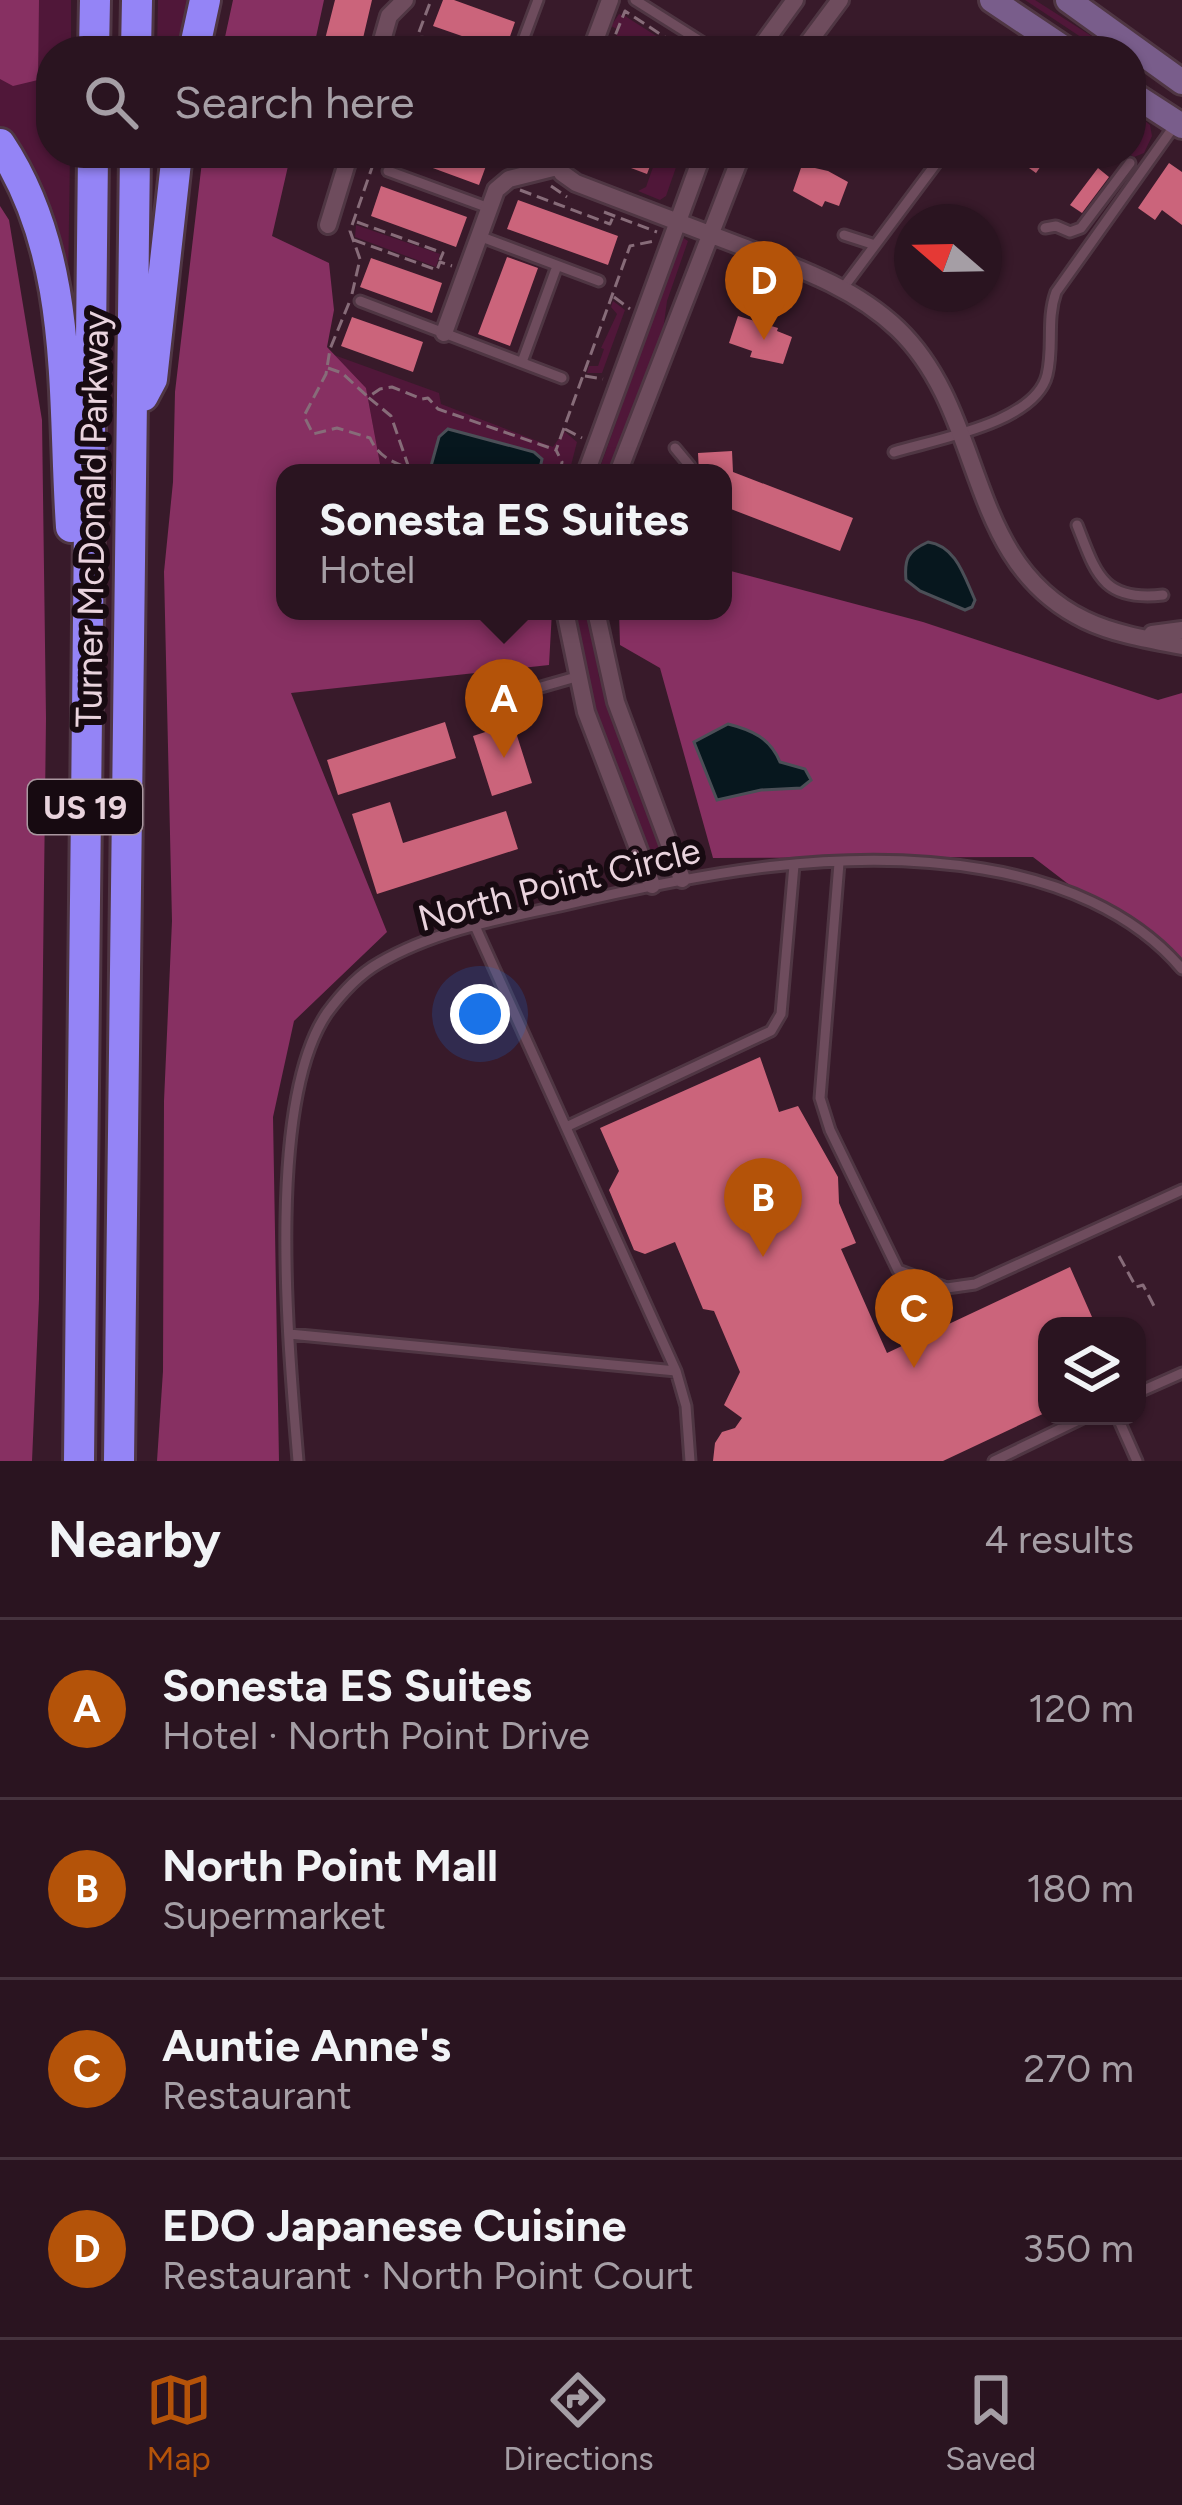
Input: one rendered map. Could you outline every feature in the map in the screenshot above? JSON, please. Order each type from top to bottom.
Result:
[{"type":"highway","points":[[94,36],[95,0]]},
{"type":"highway","points":[[136,36],[137,0]]},
{"type":"highway","points":[[197,36],[205,0]]},
{"type":"highway","points":[[0,144],[34,207],[56,286],[71,530],[87,641]]},
{"type":"highway","name":"Turner McDonald Parkway","points":[[79,1461],[93,168]]},
{"type":"highway","name":"Turner McDonald Parkway","points":[[119,1461],[135,168]]},
{"type":"highway","points":[[132,417],[152,379],[175,168]]},
{"type":"main road","points":[[992,0],[1045,36]]},
{"type":"main road","points":[[1068,0],[1118,36]]},
{"type":"main road","points":[[1146,56],[1182,82]]},
{"type":"main road","points":[[1146,103],[1179,124]]},
{"type":"street","points":[[383,36],[389,16],[404,0]]},
{"type":"street","points":[[597,36],[610,0]]},
{"type":"street","points":[[769,36],[795,0]]},
{"type":"street","points":[[813,36],[840,0]]},
{"type":"street","points":[[328,225],[345,168]]},
{"type":"street","points":[[444,333],[496,190],[536,168]]},
{"type":"street","points":[[562,168],[576,183],[843,288],[887,319],[918,351],[942,388],[962,431],[992,523],[1019,568],[1067,611],[1109,630],[1182,646]]},
{"type":"street","points":[[589,464],[697,168]]},
{"type":"street","points":[[622,464],[736,168]]},
{"type":"street","points":[[566,620],[576,677],[652,885]]},
{"type":"street","points":[[598,620],[616,702],[682,879]]},
{"type":"street","points":[[1134,634],[1182,630]]},
{"type":"lane","points":[[525,36],[538,0]]},
{"type":"lane","points":[[635,0],[692,36]]},
{"type":"lane","points":[[1031,36],[1036,30]]},
{"type":"lane","points":[[893,452],[1010,416],[1036,397],[1047,375],[1048,314],[1056,292],[1179,124]]},
{"type":"lane","points":[[843,288],[933,168]]},
{"type":"lane","points":[[1045,228],[1056,226],[1070,232],[1081,228],[1126,168]]},
{"type":"lane","points":[[388,171],[489,208]]},
{"type":"lane","points":[[844,235],[875,245]]},
{"type":"lane","points":[[479,236],[599,281]]},
{"type":"lane","points":[[522,362],[557,266]]},
{"type":"lane","points":[[360,301],[562,378]]},
{"type":"lane","points":[[674,448],[688,464]]},
{"type":"lane","points":[[1078,525],[1098,577],[1110,588],[1163,595]]},
{"type":"lane","points":[[534,689],[576,677]]},
{"type":"lane","points":[[839,863],[820,1098],[830,1130],[898,1270],[947,1288],[975,1284],[1182,1190]]},
{"type":"lane","name":"North Point Circle","points":[[298,1461],[287,1223],[293,1129],[302,1072],[315,1035],[338,999],[375,965],[475,926],[652,885],[839,863],[947,864],[1041,882],[1112,912],[1182,969]]},
{"type":"lane","points":[[566,1127],[771,1031],[781,1014],[794,865]]},
{"type":"lane","points":[[475,926],[676,1371],[686,1406],[690,1461]]},
{"type":"lane","points":[[289,1334],[676,1371]]},
{"type":"lane","points":[[1146,1389],[1182,1372]]},
{"type":"lane","points":[[994,1461],[1069,1425]]},
{"type":"lane","points":[[1121,1425],[1137,1461]]},
{"type":"path","points":[[421,36],[430,0]]},
{"type":"path","points":[[616,36],[625,11],[663,36]]},
{"type":"path","points":[[372,168],[350,231],[360,259],[356,284],[330,349],[320,390],[307,405],[307,427],[313,434],[337,428],[370,438],[383,456],[400,464]]},
{"type":"path","points":[[510,194],[547,183],[579,202]]},
{"type":"path","points":[[519,189],[610,224],[613,215]]},
{"type":"path","points":[[596,208],[658,233]]},
{"type":"path","points":[[353,240],[437,270],[443,253],[354,220]]},
{"type":"path","points":[[556,450],[630,246],[655,240]]},
{"type":"path","points":[[440,262],[454,267]]},
{"type":"path","points":[[612,296],[630,309]]},
{"type":"path","points":[[328,368],[342,373],[392,416],[408,464]]},
{"type":"path","points":[[583,376],[603,379]]},
{"type":"path","points":[[368,398],[380,388],[392,387],[428,398],[438,409],[556,450],[562,464]]},
{"type":"path","points":[[564,428],[583,438]]},
{"type":"path","points":[[1119,1256],[1154,1306]]},
{"type":"shaded area","points":[[0,0],[71,0],[71,36],[36,36],[36,168],[70,168],[68,290],[0,135]]},
{"type":"shaded area","points":[[0,0],[39,0],[36,80],[13,86],[0,79]]},
{"type":"shaded area","points":[[158,0],[190,0],[185,36],[157,36]]},
{"type":"shaded area","points":[[233,0],[324,0],[316,36],[225,36]]},
{"type":"shaded area","points":[[1025,0],[1035,0],[1091,36],[1079,36]]},
{"type":"shaded area","points":[[619,14],[656,36],[617,36],[619,30],[611,26]]},
{"type":"shaded area","points":[[1146,122],[1150,125],[1152,136],[1146,149]]},
{"type":"shaded area","points":[[201,168],[288,168],[272,236],[329,263],[334,310],[327,347],[366,388],[380,464],[276,464],[276,620],[552,620],[549,665],[291,693],[387,932],[294,1021],[273,1117],[279,1461],[157,1461],[172,921],[164,572],[175,392]]},
{"type":"shaded area","points":[[653,168],[676,168],[666,196],[660,200],[638,191],[646,187]]},
{"type":"shaded area","points":[[0,206],[9,220],[42,420],[46,718],[39,1299],[32,1461],[0,1461]]},
{"type":"shaded area","points":[[356,225],[440,254],[436,267],[355,237]]},
{"type":"shaded area","points":[[682,237],[688,241],[667,301],[663,331],[612,464],[601,464]]},
{"type":"shaded area","points":[[613,301],[625,310],[602,373],[587,373],[589,366],[598,366],[617,314],[611,307]]},
{"type":"shaded area","points":[[334,355],[439,393],[441,404],[553,447],[564,431],[577,442],[571,464],[380,464],[366,388]]},
{"type":"shaded area","points":[[448,429],[534,452],[541,464],[432,464],[439,437]]},
{"type":"shaded area","points":[[928,542],[946,549],[958,564],[975,600],[972,607],[965,610],[906,580],[909,556]]},
{"type":"shaded area","points":[[732,571],[923,622],[1158,700],[1182,693],[1182,971],[1033,857],[713,858],[660,668],[620,645],[619,620],[732,620]]},
{"type":"shaded area","points":[[575,620],[590,620],[599,677],[664,851],[660,863],[650,861],[603,738]]},
{"type":"shaded area","points":[[728,724],[759,736],[780,762],[805,769],[811,780],[801,788],[761,790],[717,800],[694,742]]},
{"type":"building","points":[[335,0],[372,0],[364,36],[326,36]]},
{"type":"building","points":[[443,0],[515,22],[510,36],[462,36],[433,26]]},
{"type":"building","points":[[1169,163],[1182,172],[1182,225],[1162,210],[1155,220],[1138,208]]},
{"type":"building","points":[[433,168],[485,168],[479,185]]},
{"type":"building","points":[[801,168],[828,171],[848,182],[839,206],[825,201],[822,207],[793,191]]},
{"type":"building","points":[[1098,168],[1109,177],[1082,213],[1070,205]]},
{"type":"building","points":[[381,186],[467,217],[456,247],[371,216]]},
{"type":"building","points":[[518,200],[618,236],[608,265],[507,229]]},
{"type":"building","points":[[507,257],[538,268],[510,346],[478,334]]},
{"type":"building","points":[[371,258],[442,283],[432,313],[360,287]]},
{"type":"building","points":[[738,316],[792,337],[783,364],[750,357],[752,351],[729,343]]},
{"type":"building","points":[[352,317],[423,342],[413,372],[341,346]]},
{"type":"building","points":[[732,451],[733,472],[853,518],[840,551],[732,509],[732,464],[699,464],[698,453]]},
{"type":"building","points":[[445,722],[456,758],[338,795],[327,760]]},
{"type":"building","points":[[513,723],[532,783],[492,796],[473,736]]},
{"type":"building","points":[[390,802],[403,843],[506,811],[518,849],[377,894],[352,814]]},
{"type":"building","points":[[760,1057],[779,1112],[798,1106],[838,1177],[839,1203],[856,1243],[841,1249],[887,1353],[1070,1267],[1092,1317],[1038,1317],[1038,1416],[943,1461],[713,1461],[722,1432],[735,1428],[742,1418],[724,1405],[740,1372],[714,1311],[703,1309],[675,1242],[645,1254],[634,1250],[609,1190],[619,1171],[600,1128]]},
{"type":"place","name":"EDO Japanese Cuisine","points":[[764,340]]},
{"type":"place","name":"Sonesta ES Suites","points":[[504,758]]},
{"type":"place","name":"North Point Mall","points":[[763,1257]]},
{"type":"place","name":"Auntie Anne's","points":[[914,1368]]}]
